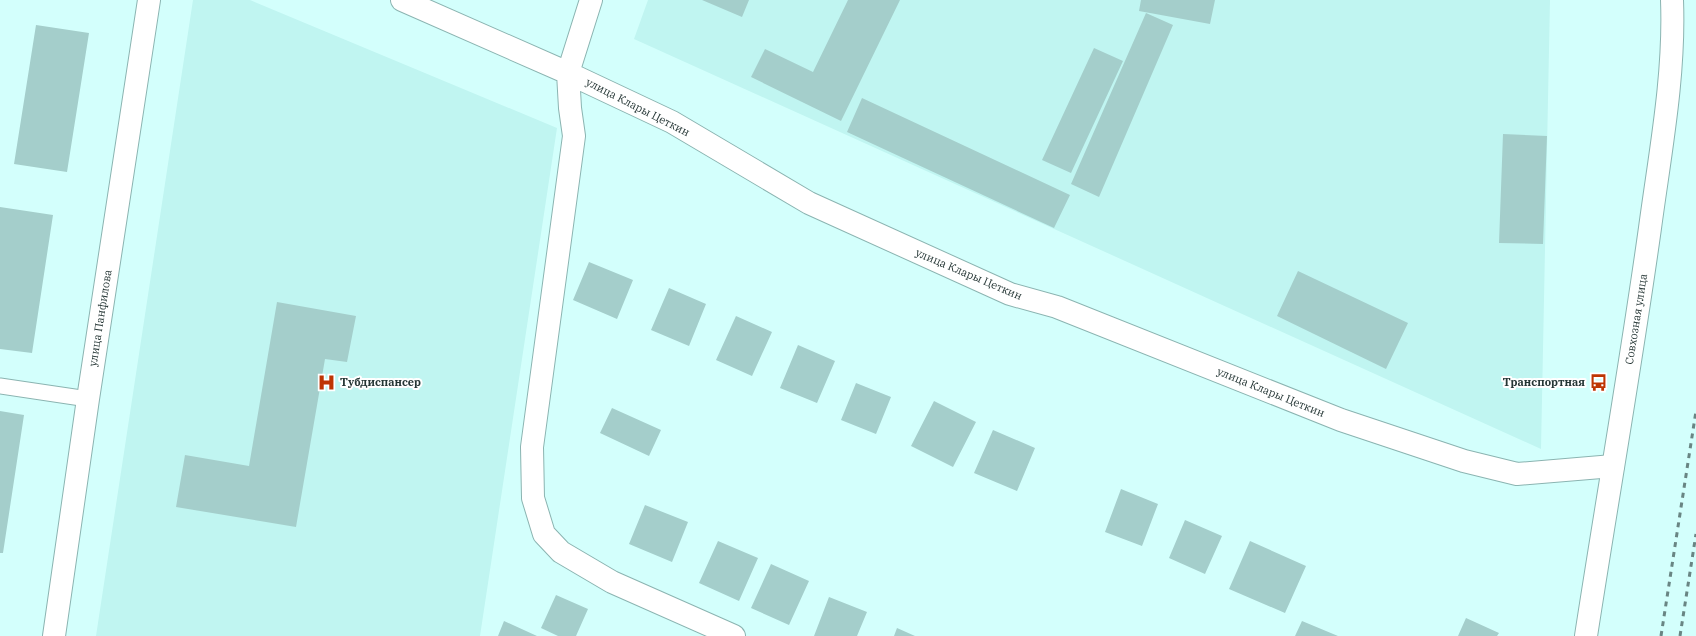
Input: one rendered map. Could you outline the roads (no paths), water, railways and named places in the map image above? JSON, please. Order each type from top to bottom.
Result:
[{"type":"street","name":"улица Панфилова","points":[[54,636],[88,400],[149,0]]},
{"type":"street","name":"улица Клары Цеткин","points":[[402,0],[568,73],[672,122],[808,203],[1003,291],[1057,307],[1341,420],[1464,461],[1517,474],[1612,466]]},
{"type":"street","points":[[591,0],[568,73],[570,108],[574,136],[532,447],[533,498],[544,534],[561,552],[612,582],[734,636]]},
{"type":"street","name":"Совхозная улица","points":[[1586,636],[1644,272],[1664,124],[1673,33],[1672,0]]},
{"type":"lane","points":[[0,386],[88,400]]},
{"type":"railway","points":[[1661,636],[1696,411]]},
{"type":"railway","points":[[1680,636],[1696,534]]},
{"type":"place","name":"Тубдиспансер","points":[[327,382]]},
{"type":"place","name":"Транспортная","points":[[1598,382]]}]
